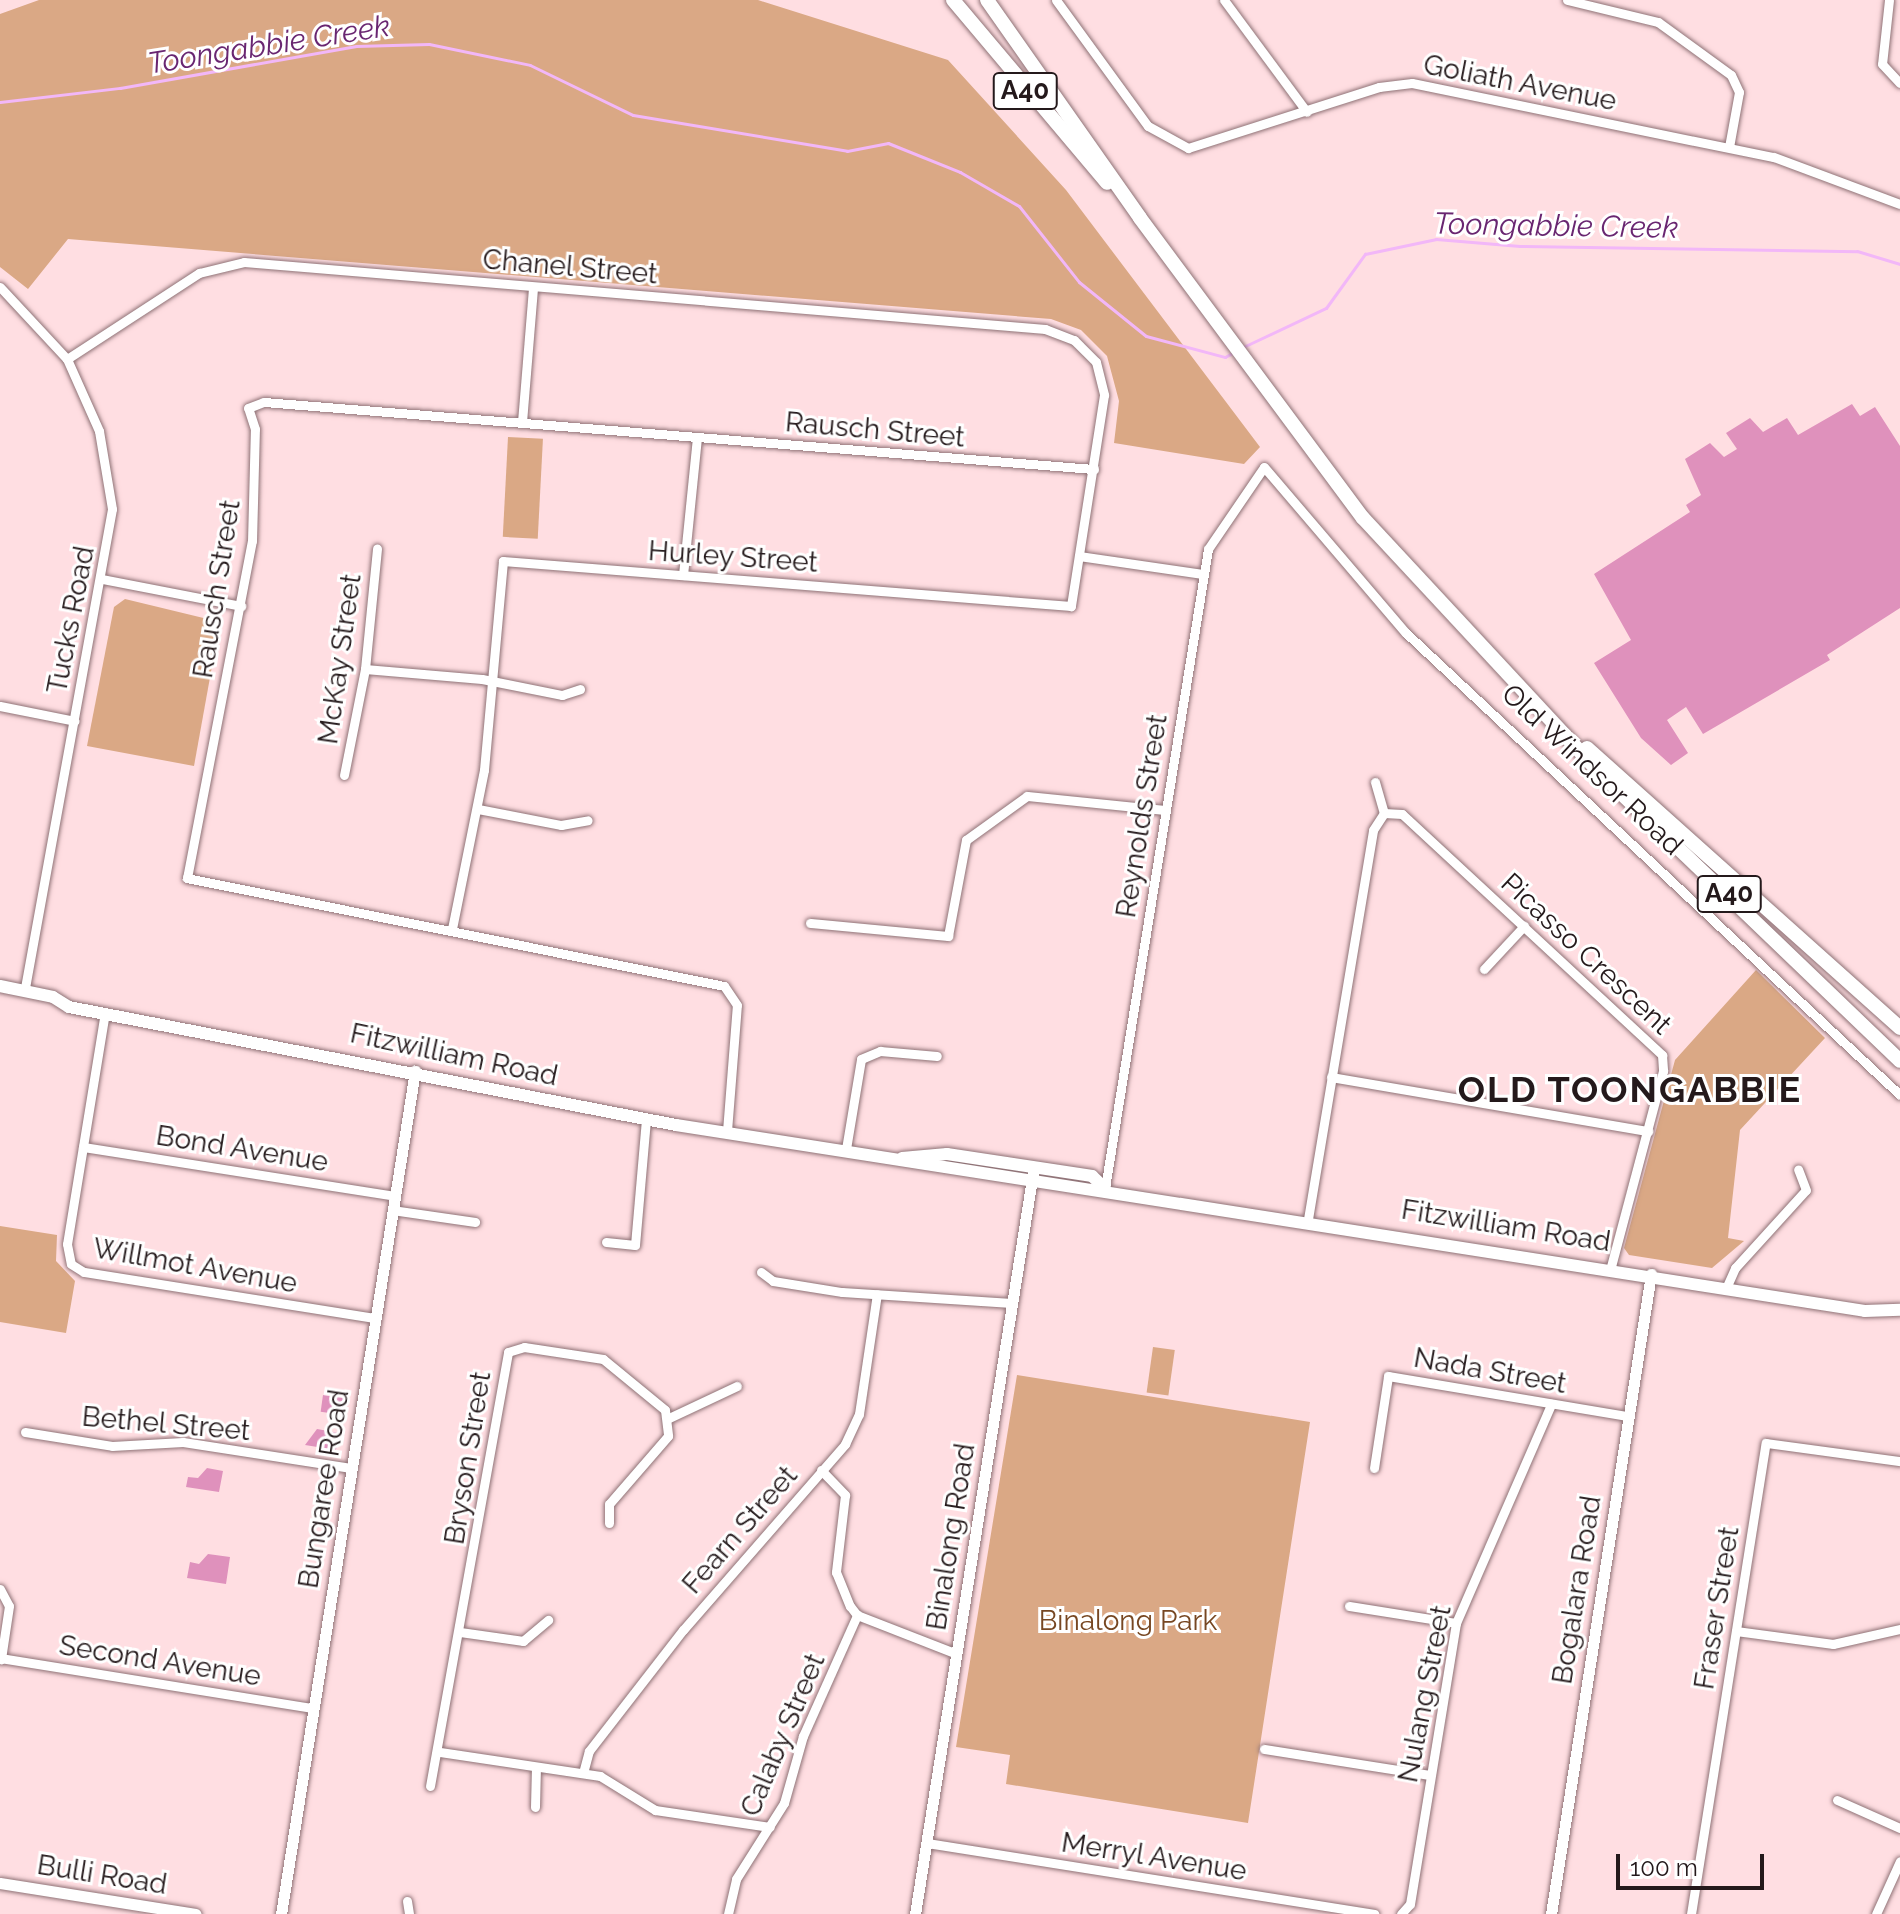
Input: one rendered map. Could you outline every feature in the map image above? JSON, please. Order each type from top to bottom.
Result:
[{"type":"highway","name":"Old Windsor Road","points":[[953,0],[1140,218]]},
{"type":"highway","name":"Old Windsor Road","points":[[987,0],[1140,218],[1363,518],[1559,725],[1602,775],[1900,1061]]},
{"type":"highway","name":"Old Windsor Road","points":[[1559,725],[1900,1028]]},
{"type":"main road","name":"Fitzwilliam Road","points":[[0,986],[105,1012],[415,1071],[646,1120],[902,1158],[947,1154],[1092,1176],[1105,1188]]},
{"type":"main road","name":"Fitzwilliam Road","points":[[902,1158],[914,1166],[1088,1191],[1105,1188],[1611,1267],[1865,1311],[1900,1310]]},
{"type":"street","name":"Goliath Avenue","points":[[1056,0],[1148,126],[1173,144],[1204,146],[1379,87],[1412,83],[1729,147],[1821,170],[1900,204]]},
{"type":"street","points":[[1224,0],[1307,112]]},
{"type":"street","points":[[1567,0],[1658,22],[1731,75],[1739,99],[1729,147]]},
{"type":"street","points":[[1889,0],[1882,64],[1900,83]]},
{"type":"street","name":"Chanel Street","points":[[67,359],[199,273],[230,263],[1045,329],[1089,352]]},
{"type":"street","name":"Tucks Road","points":[[0,287],[67,359],[107,460],[112,509],[102,579],[24,991]]},
{"type":"street","points":[[522,422],[533,289]]},
{"type":"street","name":"Hurley Street","points":[[452,929],[478,809],[494,682],[503,561],[1071,606],[1104,395],[1089,352]]},
{"type":"street","name":"Rausch Street","points":[[727,1131],[737,1005],[731,990],[452,929],[187,878],[254,525],[255,429],[248,408],[264,402],[1094,469]]},
{"type":"street","points":[[683,575],[697,438]]},
{"type":"street","name":"Reynolds Street","points":[[1105,1188],[1208,549],[1264,467]]},
{"type":"street","name":"Old Windsor Road","points":[[1264,467],[1406,633],[1900,1095]]},
{"type":"street","name":"McKay Street","points":[[344,775],[365,669],[377,549]]},
{"type":"street","points":[[1079,556],[1203,574]]},
{"type":"street","points":[[102,579],[241,606]]},
{"type":"street","points":[[365,669],[494,682],[562,695],[580,689]]},
{"type":"street","points":[[0,706],[75,721]]},
{"type":"street","points":[[1308,1219],[1373,830],[1384,813],[1375,782]]},
{"type":"street","points":[[810,923],[948,936],[966,840],[1027,796],[1165,810]]},
{"type":"street","points":[[478,809],[561,825],[588,820]]},
{"type":"street","name":"Picasso Crescent","points":[[1384,813],[1402,814],[1662,1055],[1648,1131],[1611,1267]]},
{"type":"street","points":[[1484,969],[1524,926]]},
{"type":"street","name":"Willmot Avenue","points":[[105,1012],[67,1244],[77,1269],[376,1318]]},
{"type":"street","points":[[846,1149],[861,1059],[880,1051],[937,1056]]},
{"type":"street","name":"Bungaree Road","points":[[281,1914],[415,1071]]},
{"type":"street","points":[[1331,1077],[1648,1131]]},
{"type":"street","points":[[606,1242],[635,1245],[646,1120]]},
{"type":"street","name":"Bond Avenue","points":[[83,1147],[395,1196]]},
{"type":"street","name":"Binalong Road","points":[[915,1914],[1033,1167]]},
{"type":"street","points":[[1727,1286],[1735,1268],[1806,1190],[1798,1169]]},
{"type":"street","points":[[392,1210],[475,1222]]},
{"type":"street","points":[[761,1272],[773,1281],[877,1294],[1012,1303]]},
{"type":"street","name":"Bogalara Road","points":[[1551,1914],[1651,1274]]},
{"type":"street","name":"Fearn Street","points":[[583,1773],[589,1751],[683,1630],[845,1444],[859,1414],[877,1294]]},
{"type":"street","name":"Bryson Street","points":[[430,1786],[440,1752],[508,1352],[524,1347],[603,1359],[669,1418]]},
{"type":"street","name":"Nada Street","points":[[1374,1468],[1388,1376],[1628,1416]]},
{"type":"street","points":[[609,1523],[609,1504],[668,1436],[669,1418],[737,1386]]},
{"type":"street","name":"Nulang Street","points":[[1403,1913],[1456,1623],[1551,1404]]},
{"type":"street","name":"Bethel Street","points":[[25,1432],[112,1446],[183,1442],[351,1468]]},
{"type":"street","name":"Fraser Street","points":[[1691,1914],[1766,1443],[1900,1461]]},
{"type":"street","points":[[821,1470],[845,1495],[837,1581],[857,1615],[957,1654]]},
{"type":"street","points":[[0,1589],[9,1606],[0,1658]]},
{"type":"street","points":[[1349,1606],[1456,1623]]},
{"type":"street","name":"Calaby Street","points":[[728,1914],[736,1879],[770,1827],[857,1615]]},
{"type":"street","points":[[460,1632],[523,1641],[548,1620]]},
{"type":"street","points":[[1736,1631],[1833,1644],[1900,1629]]},
{"type":"street","name":"Second Avenue","points":[[0,1658],[313,1708]]},
{"type":"street","points":[[1264,1749],[1430,1775]]},
{"type":"street","points":[[440,1752],[583,1773],[610,1780],[655,1810],[770,1827]]},
{"type":"street","points":[[535,1807],[536,1767]]},
{"type":"street","points":[[1837,1800],[1900,1828]]},
{"type":"street","name":"Merryl Avenue","points":[[927,1843],[1374,1914]]},
{"type":"street","points":[[1876,1914],[1898,1874],[1900,1861]]},
{"type":"street","name":"Bulli Road","points":[[0,1883],[196,1914]]},
{"type":"street","points":[[407,1901],[409,1914]]},
{"type":"green space","points":[[39,0],[758,0],[948,60],[1066,190],[1260,447],[1244,464],[1114,443],[1119,401],[1107,356],[1081,330],[1051,319],[68,239],[28,289],[0,267],[0,14]]},
{"type":"green space","points":[[508,437],[543,439],[538,539],[503,537]]},
{"type":"green space","points":[[125,599],[220,622],[194,766],[87,746],[114,607]]},
{"type":"green space","points":[[1756,970],[1825,1038],[1740,1130],[1728,1238],[1744,1241],[1712,1268],[1629,1255],[1624,1248],[1675,1060]]},
{"type":"green space","points":[[0,1226],[57,1235],[56,1261],[75,1281],[66,1333],[0,1322]]},
{"type":"green space","points":[[1153,1347],[1175,1350],[1168,1396],[1147,1393]]},
{"type":"green space","name":"Binalong Park","points":[[1017,1375],[1310,1422],[1248,1823],[1006,1784],[1010,1755],[956,1747]]},
{"type":"building","points":[[1852,404],[1860,416],[1875,407],[1900,446],[1900,608],[1827,655],[1830,660],[1703,734],[1686,707],[1667,720],[1688,753],[1671,765],[1641,738],[1594,663],[1631,640],[1594,574],[1690,512],[1686,505],[1701,495],[1685,459],[1710,443],[1724,457],[1737,449],[1726,433],[1750,418],[1763,432],[1787,418],[1798,435]]},
{"type":"building","points":[[323,1395],[344,1398],[341,1415],[321,1412]]},
{"type":"building","points":[[317,1429],[339,1433],[336,1450],[305,1445]]},
{"type":"building","points":[[207,1468],[223,1471],[219,1492],[186,1487],[188,1477],[198,1478]]},
{"type":"building","points":[[208,1554],[230,1557],[226,1584],[187,1578],[190,1562],[199,1564]]},
{"type":"waterway","name":"Toongabbie Creek","points":[[0,102],[120,88],[356,46],[429,44],[530,65],[633,115],[847,151],[888,143],[960,172],[1019,206],[1079,282],[1146,336],[1225,357],[1234,352]]},
{"type":"waterway","name":"Toongabbie Creek","points":[[1241,348],[1326,308],[1365,254],[1436,239],[1520,246],[1857,251],[1900,264]]},
{"type":"district","name":"OLD TOONGABBIE","points":[[1630,1090]]}]
